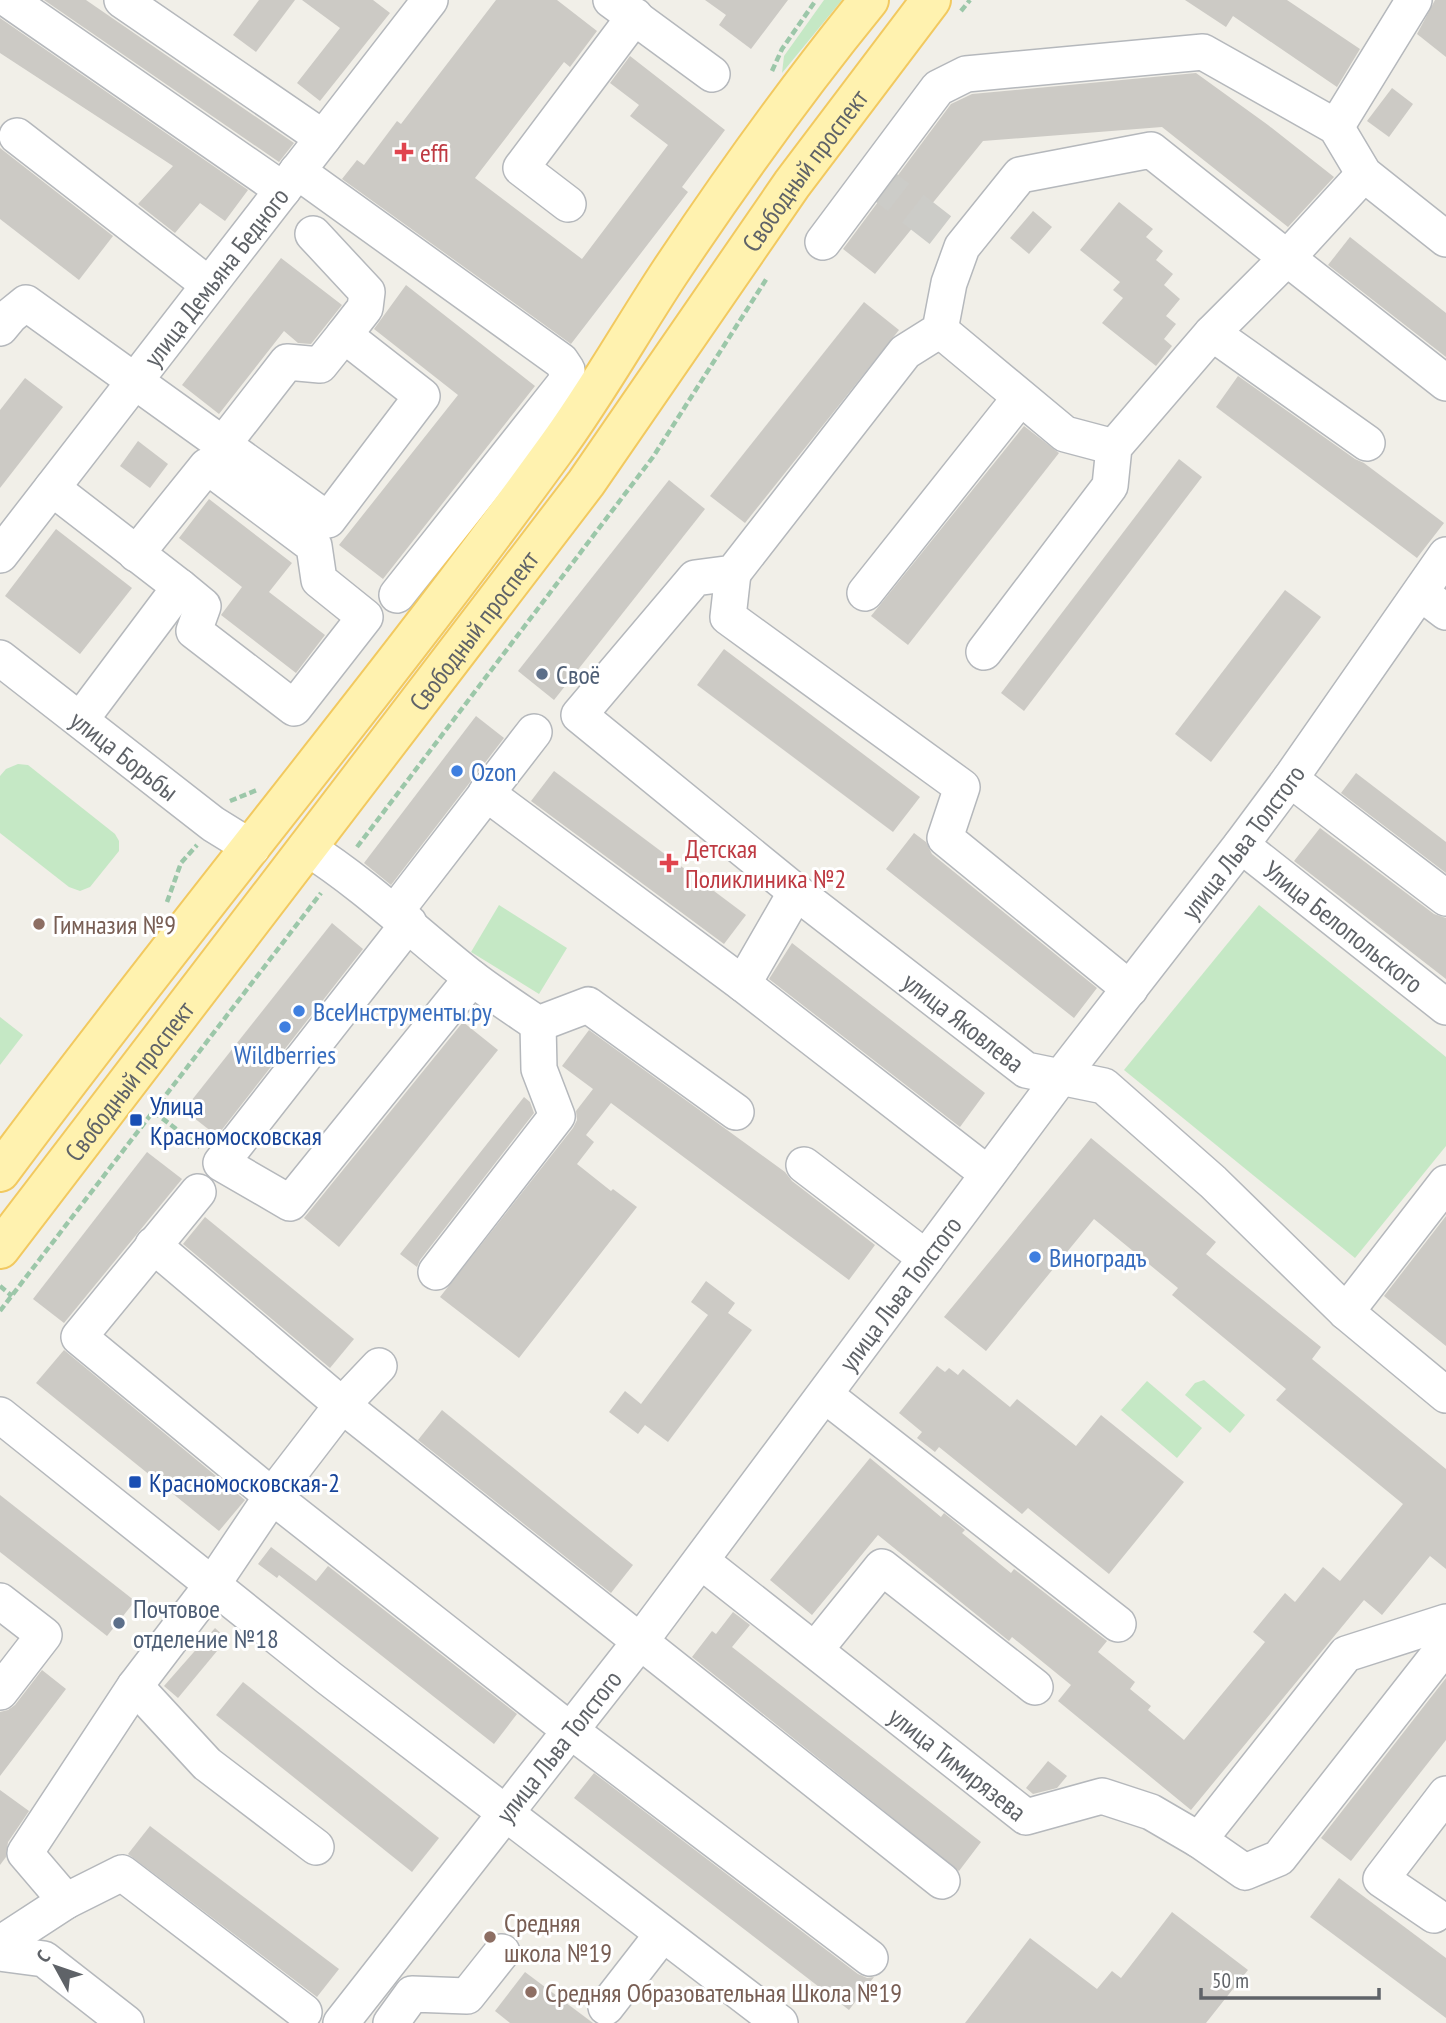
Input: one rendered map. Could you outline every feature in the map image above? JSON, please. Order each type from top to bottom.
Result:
[{"type":"main road","name":"Свободный проспект","points":[[0,1172],[50,1104],[252,848],[556,448],[671,270],[761,141],[869,0]]},
{"type":"main road","name":"Свободный проспект","points":[[0,1249],[586,483],[792,184],[931,0]]},
{"type":"street","points":[[9,0],[290,181],[561,361],[567,370],[566,382],[397,596]]},
{"type":"street","points":[[122,0],[323,138]]},
{"type":"street","name":"улица Демьяна Бедного","points":[[0,555],[430,0]]},
{"type":"street","points":[[1336,127],[1414,0]]},
{"type":"street","points":[[568,204],[521,168],[623,8],[712,74]]},
{"type":"street","points":[[823,242],[938,88],[965,74],[1203,52],[1336,127],[1364,174],[1446,239]]},
{"type":"street","points":[[17,136],[209,285]]},
{"type":"street","points":[[1130,989],[945,838],[962,787],[728,617],[733,573],[905,352],[940,330],[949,283],[962,247],[1020,175],[1152,150],[1446,383]]},
{"type":"street","points":[[984,652],[1110,486],[1114,447],[1212,333],[1287,258],[1364,174]]},
{"type":"street","points":[[224,443],[287,362],[320,365],[365,309],[366,292],[313,234]]},
{"type":"street","points":[[0,328],[26,303],[328,520],[422,396],[345,335]]},
{"type":"street","points":[[940,330],[1065,434],[1114,447]]},
{"type":"street","points":[[1212,333],[1367,443]]},
{"type":"street","points":[[865,593],[1020,398]]},
{"type":"street","points":[[51,488],[136,554],[180,587],[203,606],[194,631],[294,708],[365,617],[319,580],[314,546],[207,467],[136,554]]},
{"type":"street","name":"улица Льва Толстого","points":[[341,2023],[639,1643],[1060,1078],[1290,779],[1433,602],[1446,555]]},
{"type":"street","name":"улица Яковлева","points":[[733,573],[695,578],[579,715],[796,892],[1026,1070],[1104,1086],[1213,1182],[1346,1312],[1446,1395]]},
{"type":"street","points":[[82,719],[180,587]]},
{"type":"street","name":"улица Борьбы","points":[[0,658],[82,719],[213,824],[252,848]]},
{"type":"street","points":[[472,978],[290,1203],[221,1163],[402,918],[486,793],[534,732]]},
{"type":"street","points":[[1290,779],[1446,898]]},
{"type":"street","points":[[486,793],[743,984],[988,1174]]},
{"type":"street","name":"Улица Белопольского","points":[[1241,845],[1446,1006]]},
{"type":"street","points":[[306,847],[340,869],[472,978],[538,1024]]},
{"type":"street","points":[[743,984],[796,892]]},
{"type":"street","points":[[538,1024],[588,1005],[736,1112]]},
{"type":"street","points":[[436,1272],[557,1116],[539,1069],[538,1024]]},
{"type":"street","points":[[804,1165],[926,1258]]},
{"type":"street","points":[[1346,1312],[1446,1183]]},
{"type":"street","points":[[198,1192],[79,1338],[272,1496],[570,1731],[870,1958]]},
{"type":"street","points":[[153,1245],[342,1405],[942,1881]]},
{"type":"street","points":[[66,1901],[25,1853],[135,1686],[212,1585],[272,1496],[342,1405],[379,1366]]},
{"type":"street","points":[[825,1395],[1118,1624]]},
{"type":"street","points":[[0,1415],[504,1814],[780,2023]]},
{"type":"street","name":"улица Тимирязева","points":[[701,1560],[1026,1817],[1102,1796],[1151,1812],[1199,1840],[1245,1872],[1279,1858],[1446,1645]]},
{"type":"street","points":[[815,1650],[882,1567],[1035,1687]]},
{"type":"street","points":[[0,1601],[44,1635],[0,1692]]},
{"type":"street","points":[[1199,1840],[1346,1654],[1446,1622]]},
{"type":"street","points":[[135,1686],[207,1764],[316,1847]]},
{"type":"street","points":[[1434,1915],[1381,1879],[1446,1794]]},
{"type":"street","points":[[0,1944],[66,1901],[121,1873],[304,2012]]},
{"type":"street","points":[[606,2007],[662,1935]]},
{"type":"street","points":[[391,2023],[412,1994],[467,1996],[502,1952]]},
{"type":"street","points":[[0,1953],[44,1959],[126,2023]]},
{"type":"path","points":[[657,451],[697,388]]},
{"type":"path","points":[[165,908],[181,863],[197,844]]},
{"type":"path","points":[[154,1112],[221,1163]]},
{"type":"path","points":[[0,1286],[12,1296]]},
{"type":"green space","points":[[824,0],[842,0],[782,73],[784,56]]},
{"type":"green space","points":[[18,764],[28,765],[115,834],[119,841],[119,851],[90,887],[80,891],[69,887],[0,833],[0,776],[6,769]]},
{"type":"green space","points":[[499,905],[567,948],[539,994],[471,952]]},
{"type":"green space","points":[[1259,905],[1446,1057],[1446,1146],[1355,1258],[1124,1070]]},
{"type":"green space","points":[[0,1017],[23,1035],[0,1065]]},
{"type":"green space","points":[[1204,1380],[1245,1415],[1230,1433],[1185,1395],[1195,1383]]},
{"type":"green space","points":[[1147,1381],[1202,1428],[1177,1458],[1121,1410]]},
{"type":"building","points":[[44,0],[86,0],[294,143],[279,162]]},
{"type":"building","points":[[259,0],[295,0],[256,52],[233,35]]},
{"type":"building","points":[[302,0],[373,0],[390,13],[320,101],[297,83],[340,28]]},
{"type":"building","points":[[496,0],[557,0],[597,31],[570,67],[564,62],[475,178],[582,259],[668,145],[630,116],[639,105],[610,83],[630,56],[725,130],[682,187],[688,192],[571,344],[342,179],[357,160],[364,165],[397,121],[401,124]]},
{"type":"building","points":[[705,0],[788,0],[751,49],[719,25],[726,15]]},
{"type":"building","points":[[1185,0],[1287,0],[1360,49],[1337,87],[1233,16],[1226,27]]},
{"type":"building","points":[[1435,0],[1446,0],[1446,57],[1417,34]]},
{"type":"building","points":[[0,18],[248,190],[225,221],[200,203],[175,233],[138,204],[173,166],[0,53]]},
{"type":"building","points":[[1196,73],[1334,177],[1288,227],[1162,127],[983,141],[875,274],[843,249],[951,104],[972,94]]},
{"type":"building","points":[[1392,88],[1413,104],[1389,137],[1367,121]]},
{"type":"building","points":[[0,148],[113,236],[79,280],[0,219]]},
{"type":"building","points":[[1119,202],[1153,229],[1146,237],[1163,251],[1156,260],[1173,274],[1164,285],[1180,299],[1166,316],[1176,324],[1164,339],[1172,346],[1156,366],[1102,323],[1123,298],[1113,290],[1120,282],[1080,250]]},
{"type":"building","points":[[1033,211],[1052,227],[1029,254],[1010,238]]},
{"type":"building","points":[[1350,237],[1446,313],[1446,357],[1328,265]]},
{"type":"building","points":[[281,258],[342,305],[311,344],[298,343],[284,331],[219,414],[182,385]]},
{"type":"building","points":[[406,285],[535,386],[383,579],[339,545],[458,395],[374,329]]},
{"type":"building","points":[[864,302],[899,330],[745,523],[710,496]]},
{"type":"building","points":[[1238,376],[1364,463],[1444,523],[1417,558],[1216,407]]},
{"type":"building","points":[[25,378],[63,407],[0,488],[0,410]]},
{"type":"building","points":[[1024,426],[1059,453],[908,645],[871,616]]},
{"type":"building","points":[[138,441],[168,464],[150,488],[120,466]]},
{"type":"building","points":[[1179,459],[1202,477],[1024,711],[1001,693]]},
{"type":"building","points":[[669,480],[705,509],[554,700],[518,671]]},
{"type":"building","points":[[209,499],[292,563],[269,592],[325,635],[296,673],[221,615],[242,587],[179,538]]},
{"type":"building","points":[[56,529],[132,588],[80,654],[5,596]]},
{"type":"building","points":[[1285,590],[1321,617],[1211,762],[1175,734]]},
{"type":"building","points":[[724,649],[920,797],[893,832],[697,685]]},
{"type":"building","points":[[476,716],[504,738],[391,885],[364,863]]},
{"type":"building","points":[[554,771],[746,915],[724,944],[531,801]]},
{"type":"building","points":[[1356,773],[1446,842],[1446,873],[1341,793]]},
{"type":"building","points":[[1320,828],[1434,914],[1446,918],[1446,979],[1294,861]]},
{"type":"building","points":[[914,833],[926,842],[932,854],[1097,988],[1074,1018],[886,869]]},
{"type":"building","points":[[332,923],[363,949],[217,1136],[184,1110]]},
{"type":"building","points":[[792,943],[985,1093],[960,1127],[769,979]]},
{"type":"building","points":[[463,1022],[498,1050],[339,1247],[304,1218]]},
{"type":"building","points":[[589,1030],[785,1172],[792,1181],[875,1245],[849,1280],[611,1103],[586,1135],[594,1142],[577,1164],[611,1191],[613,1189],[637,1207],[519,1358],[440,1297],[573,1128],[577,1120],[576,1111],[593,1089],[562,1066]]},
{"type":"building","points":[[524,1097],[530,1102],[534,1113],[417,1267],[400,1254]]},
{"type":"building","points":[[1091,1138],[1216,1242],[1206,1254],[1321,1347],[1312,1359],[1446,1469],[1446,1569],[1430,1556],[1382,1615],[1364,1600],[1191,1810],[1058,1701],[1071,1685],[1012,1637],[1009,1641],[878,1535],[812,1615],[770,1580],[870,1458],[941,1517],[944,1513],[965,1530],[962,1533],[1011,1573],[1014,1569],[1107,1641],[1098,1652],[1135,1682],[1130,1689],[1151,1706],[1148,1710],[1184,1740],[1265,1642],[1253,1632],[1285,1593],[1295,1602],[1323,1567],[1340,1581],[1403,1504],[1276,1400],[1286,1389],[1172,1295],[1178,1288],[1094,1219],[986,1351],[944,1317]]},
{"type":"building","points":[[147,1152],[182,1179],[64,1323],[33,1299]]},
{"type":"building","points":[[1446,1216],[1446,1346],[1384,1296]]},
{"type":"building","points":[[205,1217],[354,1339],[330,1368],[183,1244]]},
{"type":"building","points":[[706,1281],[735,1303],[728,1313],[752,1330],[668,1442],[645,1425],[638,1434],[609,1412],[625,1391],[641,1404],[708,1315],[691,1302]]},
{"type":"building","points":[[64,1350],[245,1500],[219,1531],[36,1383]]},
{"type":"building","points":[[937,1366],[945,1372],[949,1368],[958,1375],[963,1369],[1010,1407],[1017,1399],[1076,1446],[1101,1415],[1184,1482],[1109,1574],[1028,1508],[1022,1514],[939,1447],[935,1452],[917,1438],[922,1432],[899,1413]]},
{"type":"building","points":[[442,1410],[633,1565],[611,1593],[418,1440]]},
{"type":"building","points":[[0,1495],[135,1601],[107,1636],[0,1552]]},
{"type":"building","points":[[271,1547],[316,1581],[328,1566],[517,1714],[494,1744],[279,1575],[277,1578],[258,1564]]},
{"type":"building","points":[[733,1612],[750,1625],[732,1647],[981,1842],[959,1871],[692,1657],[712,1631],[716,1634]]},
{"type":"building","points":[[215,1628],[227,1639],[178,1698],[164,1686]]},
{"type":"building","points":[[42,1670],[66,1689],[0,1776],[0,1712],[15,1705]]},
{"type":"building","points":[[1446,1678],[1446,1740],[1351,1861],[1321,1838]]},
{"type":"building","points":[[243,1682],[439,1838],[412,1872],[216,1715]]},
{"type":"building","points":[[1048,1761],[1067,1776],[1057,1788],[1033,1794],[1026,1788]]},
{"type":"building","points":[[594,1773],[858,1974],[867,1978],[874,1977],[849,2010],[574,1798]]},
{"type":"building","points":[[0,1790],[29,1811],[8,1842],[6,1857],[0,1865]]},
{"type":"building","points":[[150,1826],[339,1969],[317,1997],[128,1854]]},
{"type":"building","points":[[1339,1878],[1446,1958],[1446,2018],[1310,1917]]},
{"type":"building","points":[[1172,1912],[1248,1970],[1206,2023],[965,2023],[1030,1938],[1097,1989],[1112,1971],[1121,1978]]},
{"type":"building","name":"Средняя Образовательная Школа №19","points":[[525,1972],[593,2023],[510,2023],[495,2011]]},
{"type":"tunnel","points":[[871,176],[962,247]]},
{"type":"place","name":"effi","points":[[404,152]]},
{"type":"place","name":"Своё","points":[[542,674]]},
{"type":"place","name":"Ozon","points":[[457,771]]},
{"type":"place","name":"Детская Поликлиника №2","points":[[669,863]]},
{"type":"place","name":"Гимназия №9","points":[[39,924]]},
{"type":"place","name":"ВсеИнструменты.ру","points":[[299,1011]]},
{"type":"place","name":"Wildberries","points":[[285,1027]]},
{"type":"place","name":"Улица Красномосковская","points":[[136,1120]]},
{"type":"place","name":"Виноградъ","points":[[1035,1257]]},
{"type":"place","name":"Красномосковская-2","points":[[135,1482]]},
{"type":"place","name":"Почтовое отделение №18","points":[[119,1623]]},
{"type":"place","name":"Средняя школа №19","points":[[490,1937]]},
{"type":"place","name":"Средняя Образовательная Школа №19","points":[[531,1992]]}]
